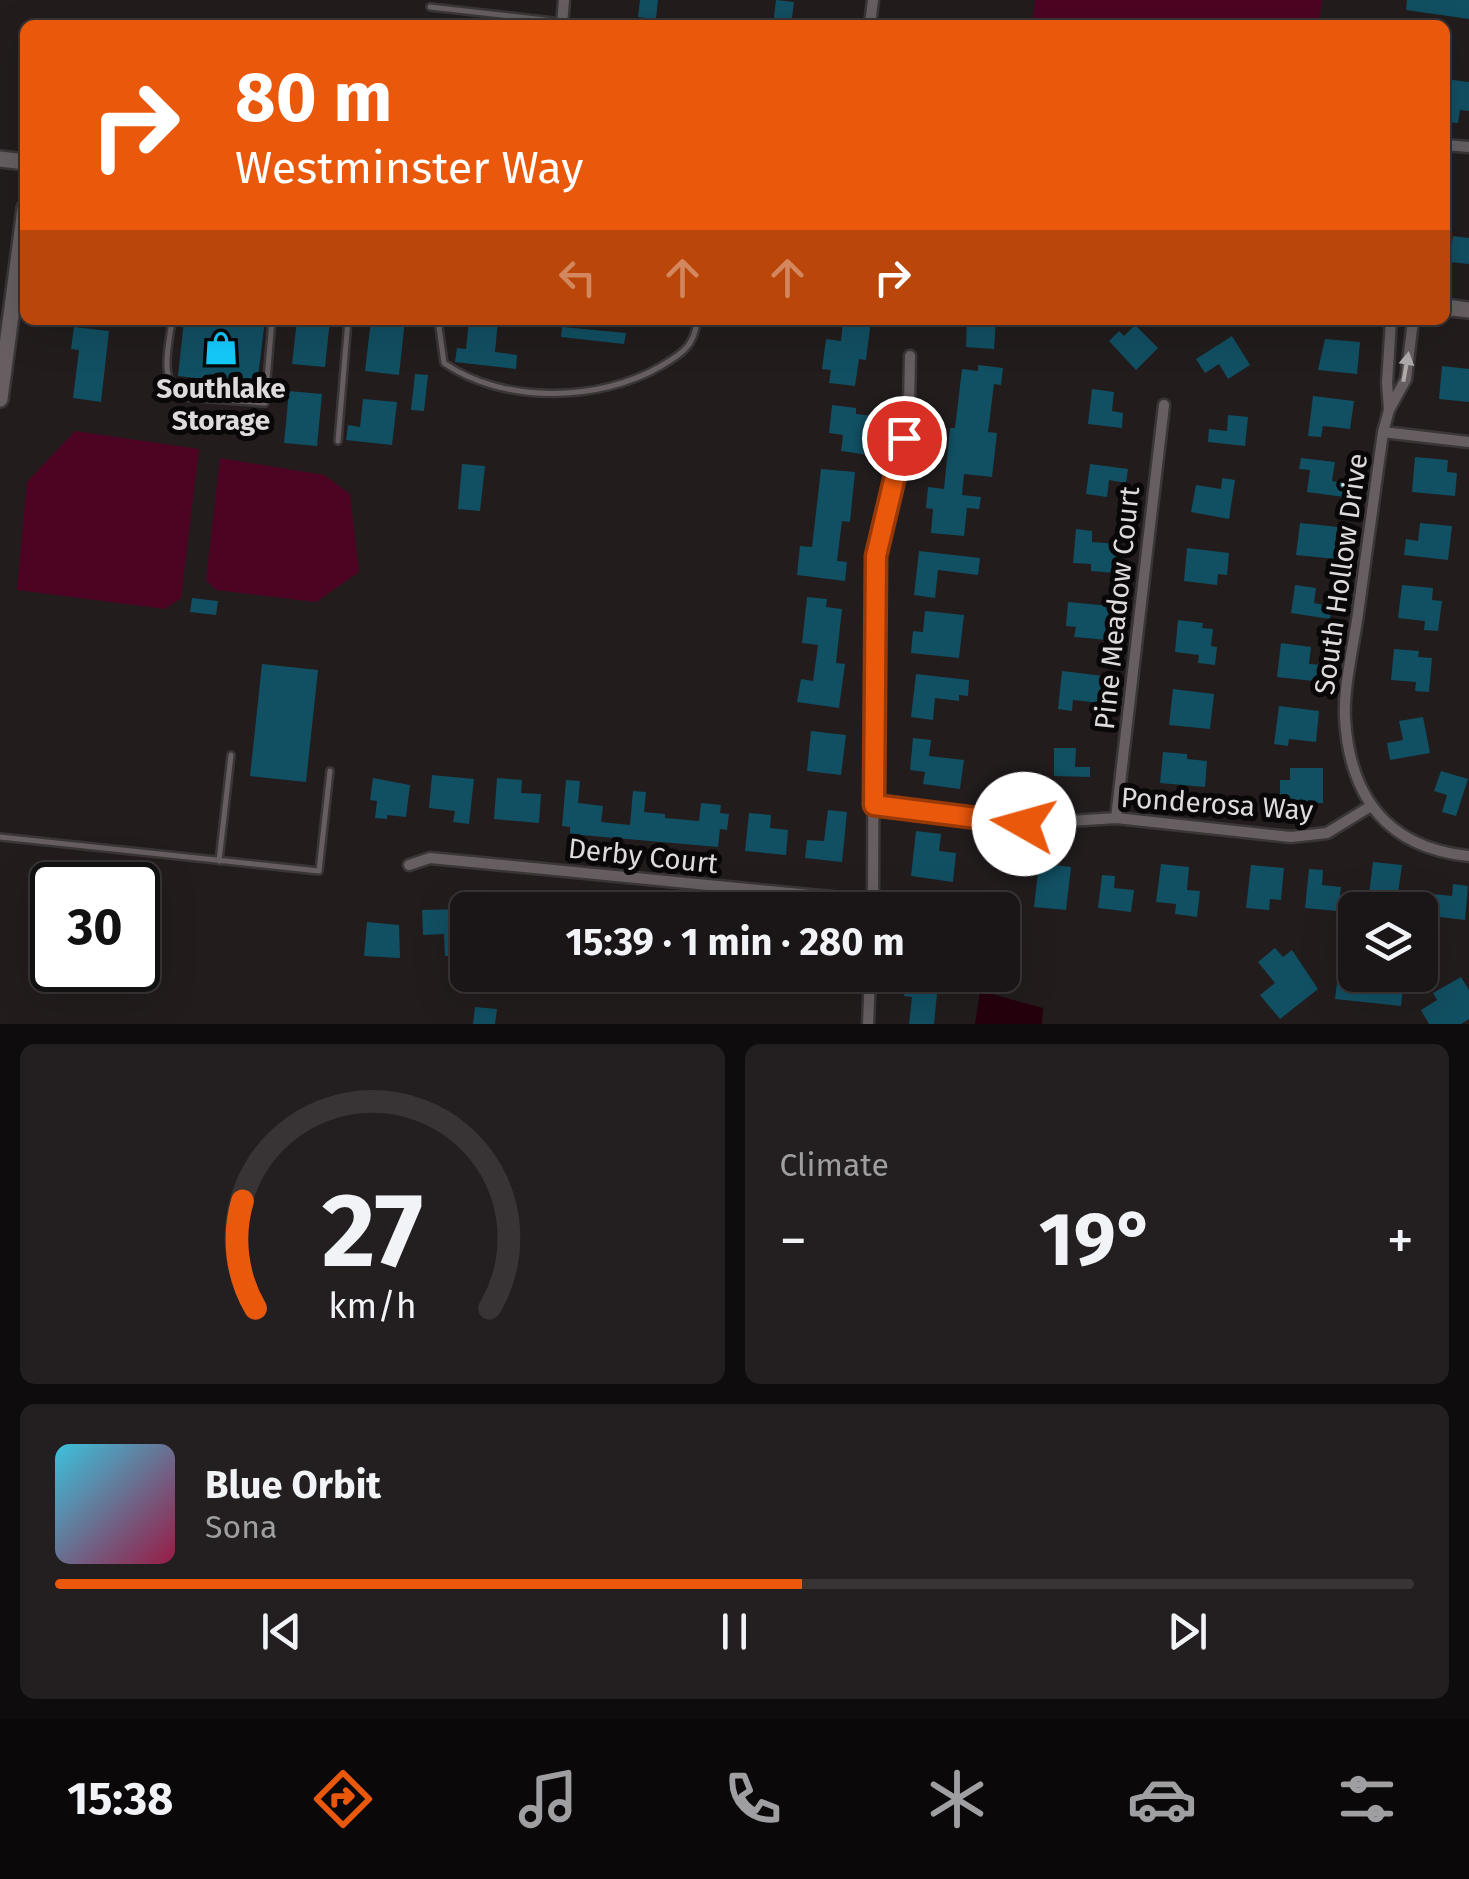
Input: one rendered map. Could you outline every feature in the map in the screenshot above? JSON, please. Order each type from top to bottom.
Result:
[{"type":"street","points":[[0,399],[20,246]]},
{"type":"street","name":"South Hollow Drive","points":[[1390,410],[1392,325]]},
{"type":"street","name":"South Hollow Drive","points":[[1412,325],[1406,378],[1383,432],[1344,716],[1352,771],[1371,806],[1390,828],[1435,850],[1469,856]]},
{"type":"street","points":[[873,892],[876,556],[910,405],[910,356]]},
{"type":"street","name":"Pine Meadow Court","points":[[1116,818],[1164,404]]},
{"type":"street","points":[[1383,432],[1469,442]]},
{"type":"street","name":"Ponderosa Way","points":[[874,805],[1024,824],[1116,818],[1269,836],[1311,837],[1343,826],[1371,806]]},
{"type":"street","name":"Derby Court","points":[[409,865],[430,858],[750,892]]},
{"type":"street","points":[[868,1024],[869,992]]},
{"type":"lane","points":[[430,7],[531,20]]},
{"type":"lane","points":[[171,325],[166,377],[174,391],[182,397],[265,403],[272,325]]},
{"type":"lane","points":[[338,441],[348,325]]},
{"type":"lane","points":[[439,325],[444,363],[466,378],[497,386],[568,394],[642,378],[684,353],[696,334],[697,325]]},
{"type":"lane","points":[[219,862],[232,755]]},
{"type":"lane","points":[[0,836],[319,871],[330,771]]},
{"type":"shaded area","points":[[1035,0],[1322,0],[1320,20],[1033,20]]},
{"type":"shaded area","points":[[75,431],[199,449],[181,598],[165,609],[17,590],[27,482]]},
{"type":"shaded area","points":[[220,458],[324,475],[350,494],[359,572],[316,602],[216,590],[206,580]]},
{"type":"shaded area","points":[[980,992],[1043,1008],[1042,1024],[975,1024]]},
{"type":"building","points":[[640,0],[658,0],[656,19],[638,17]]},
{"type":"building","points":[[776,0],[794,2],[792,20],[774,20]]},
{"type":"building","points":[[1407,0],[1469,0],[1469,19],[1406,10]]},
{"type":"building","points":[[1450,80],[1469,82],[1469,111],[1460,110],[1458,123],[1450,122]]},
{"type":"building","points":[[1453,236],[1469,238],[1469,264],[1450,262]]},
{"type":"building","name":"Southlake Storage","points":[[183,325],[264,325],[257,385],[178,376]]},
{"type":"building","points":[[296,325],[329,325],[325,367],[292,364]]},
{"type":"building","points":[[370,325],[404,325],[399,375],[365,371]]},
{"type":"building","points":[[468,325],[498,325],[495,352],[517,355],[516,369],[455,362],[457,348],[466,349]]},
{"type":"building","points":[[843,325],[870,325],[866,360],[859,359],[855,386],[829,383],[831,370],[822,369],[826,339],[841,341]]},
{"type":"building","points":[[967,325],[996,325],[994,349],[966,347]]},
{"type":"building","points":[[1135,325],[1158,348],[1136,370],[1109,341],[1119,331],[1124,336]]},
{"type":"building","points":[[74,327],[109,331],[101,402],[73,398],[79,350],[71,349]]},
{"type":"building","points":[[562,327],[626,333],[624,344],[561,337]]},
{"type":"building","points":[[1232,336],[1250,365],[1228,379],[1219,364],[1205,373],[1196,359]]},
{"type":"building","points":[[1325,339],[1360,342],[1357,374],[1318,370]]},
{"type":"building","points":[[978,365],[1003,368],[1001,385],[994,384],[988,432],[997,433],[992,477],[964,474],[962,495],[981,497],[979,509],[967,508],[964,536],[931,533],[933,509],[926,508],[928,487],[944,489],[950,428],[955,428],[962,369],[978,371]]},
{"type":"building","points":[[1442,366],[1469,369],[1469,402],[1439,399]]},
{"type":"building","points":[[415,374],[428,375],[424,411],[411,410]]},
{"type":"building","points":[[1092,389],[1114,392],[1112,411],[1123,413],[1122,428],[1088,424]]},
{"type":"building","points":[[289,391],[322,394],[317,446],[284,443]]},
{"type":"building","points":[[1313,396],[1354,401],[1350,429],[1323,426],[1321,437],[1308,436]]},
{"type":"building","points":[[363,399],[397,402],[392,445],[346,440],[348,425],[360,427]]},
{"type":"building","points":[[832,405],[856,408],[856,414],[874,416],[869,455],[841,451],[843,435],[829,433]]},
{"type":"building","points":[[1228,415],[1248,417],[1245,446],[1208,442],[1209,429],[1227,431]]},
{"type":"building","points":[[1415,457],[1448,460],[1447,472],[1457,473],[1455,496],[1412,492]]},
{"type":"building","points":[[1301,458],[1335,462],[1332,481],[1345,483],[1344,497],[1307,492],[1310,470],[1299,469]]},
{"type":"building","points":[[462,464],[485,466],[480,511],[458,509]]},
{"type":"building","points":[[1090,464],[1128,469],[1126,483],[1109,480],[1107,497],[1086,494]]},
{"type":"building","points":[[821,469],[855,472],[850,522],[842,521],[837,561],[847,562],[845,581],[797,575],[800,546],[812,547]]},
{"type":"building","points":[[1222,478],[1235,480],[1229,519],[1191,512],[1196,485],[1221,489]]},
{"type":"building","points":[[1300,523],[1339,527],[1336,559],[1296,555]]},
{"type":"building","points":[[1420,523],[1452,526],[1448,560],[1404,555],[1406,539],[1418,541]]},
{"type":"building","points":[[1076,529],[1092,531],[1092,542],[1118,544],[1116,573],[1091,571],[1091,564],[1073,563]]},
{"type":"building","points":[[1187,548],[1229,553],[1227,575],[1218,574],[1217,585],[1184,581]]},
{"type":"building","points":[[919,551],[980,558],[978,575],[938,570],[935,598],[914,595]]},
{"type":"building","points":[[1295,585],[1316,588],[1314,603],[1331,606],[1330,619],[1291,613]]},
{"type":"building","points":[[1402,585],[1433,588],[1432,600],[1442,601],[1438,631],[1424,630],[1425,621],[1398,618]]},
{"type":"building","points":[[807,597],[827,599],[826,607],[842,609],[836,663],[845,664],[839,708],[797,702],[801,679],[813,681],[818,645],[802,643]]},
{"type":"building","points":[[192,598],[218,601],[216,615],[190,612]]},
{"type":"building","points":[[1068,602],[1111,606],[1108,640],[1074,637],[1076,627],[1066,626]]},
{"type":"building","points":[[925,611],[964,615],[959,658],[911,653],[913,631],[923,632]]},
{"type":"building","points":[[1178,620],[1203,623],[1202,628],[1213,629],[1215,665],[1198,663],[1199,655],[1175,652]]},
{"type":"building","points":[[1281,643],[1311,647],[1309,664],[1324,665],[1322,682],[1277,677]]},
{"type":"building","points":[[1394,649],[1419,651],[1418,657],[1432,658],[1429,692],[1415,691],[1416,682],[1391,680]]},
{"type":"building","points":[[262,664],[318,670],[306,782],[250,776]]},
{"type":"building","points":[[1062,671],[1104,676],[1101,703],[1073,700],[1072,711],[1058,709]]},
{"type":"building","points":[[916,674],[969,680],[968,696],[959,695],[959,701],[935,698],[933,720],[911,717]]},
{"type":"building","points":[[1173,689],[1214,694],[1210,729],[1169,725]]},
{"type":"building","points":[[1279,706],[1319,711],[1316,742],[1289,739],[1288,746],[1274,744]]},
{"type":"building","points":[[1423,717],[1430,753],[1390,760],[1387,743],[1403,740],[1399,721]]},
{"type":"building","points":[[811,731],[846,735],[841,775],[807,771]]},
{"type":"building","points":[[913,738],[931,740],[929,756],[964,760],[960,789],[923,784],[925,772],[910,770]]},
{"type":"building","points":[[1054,748],[1076,748],[1075,767],[1090,767],[1090,777],[1054,776]]},
{"type":"building","points":[[1163,752],[1207,761],[1205,787],[1160,783]]},
{"type":"building","points":[[1290,768],[1323,768],[1323,803],[1280,803],[1280,780],[1290,780]]},
{"type":"building","points":[[1441,771],[1468,779],[1456,816],[1442,812],[1447,795],[1434,791]]},
{"type":"building","points":[[432,775],[474,779],[469,824],[453,822],[455,811],[429,808]]},
{"type":"building","points":[[373,778],[410,785],[406,817],[375,818],[377,801],[370,800]]},
{"type":"building","points":[[497,778],[522,780],[521,793],[541,794],[539,823],[494,819]]},
{"type":"building","points":[[566,780],[580,781],[578,803],[603,806],[601,822],[630,825],[633,791],[646,792],[644,812],[665,814],[665,818],[699,821],[701,803],[721,805],[720,813],[729,814],[727,830],[720,829],[718,847],[570,834],[570,827],[562,826]]},
{"type":"building","points":[[828,810],[847,812],[842,862],[805,858],[807,840],[824,841]]},
{"type":"building","points":[[749,813],[771,815],[770,828],[788,830],[786,855],[745,851]]},
{"type":"building","points":[[916,831],[941,834],[939,851],[956,853],[953,882],[911,876]]},
{"type":"building","points":[[1373,862],[1402,865],[1398,892],[1369,892]]},
{"type":"building","points":[[1039,863],[1071,867],[1066,910],[1034,907]]},
{"type":"building","points":[[1161,864],[1189,867],[1187,890],[1200,891],[1197,917],[1175,914],[1176,904],[1156,902]]},
{"type":"building","points":[[1251,865],[1284,868],[1281,900],[1270,899],[1269,910],[1246,908]]},
{"type":"building","points":[[1309,869],[1323,870],[1322,885],[1341,887],[1338,911],[1305,908]]},
{"type":"building","points":[[1102,875],[1115,876],[1114,888],[1134,890],[1131,912],[1098,908]]},
{"type":"building","points":[[1453,884],[1468,886],[1465,920],[1438,917],[1438,895],[1452,896]]},
{"type":"building","points":[[450,909],[450,956],[445,956],[444,934],[423,935],[422,910]]},
{"type":"building","points":[[367,922],[399,925],[400,958],[364,956]]},
{"type":"building","points":[[1275,948],[1283,957],[1292,950],[1318,989],[1280,1019],[1260,995],[1275,983],[1258,962]]},
{"type":"building","points":[[1338,975],[1338,992],[1402,992],[1401,1006],[1335,999]]},
{"type":"building","points":[[1461,977],[1469,990],[1469,1019],[1461,1024],[1429,1024],[1421,1010],[1437,1000],[1433,993]]},
{"type":"building","points":[[905,992],[937,992],[934,1024],[909,1024],[912,997],[904,996]]},
{"type":"building","points":[[475,1007],[497,1009],[495,1024],[473,1024]]},
{"type":"place","name":"Southlake Storage","points":[[221,348]]},
{"type":"route","points":[[904,438],[876,556],[874,805],[1024,824]]}]
